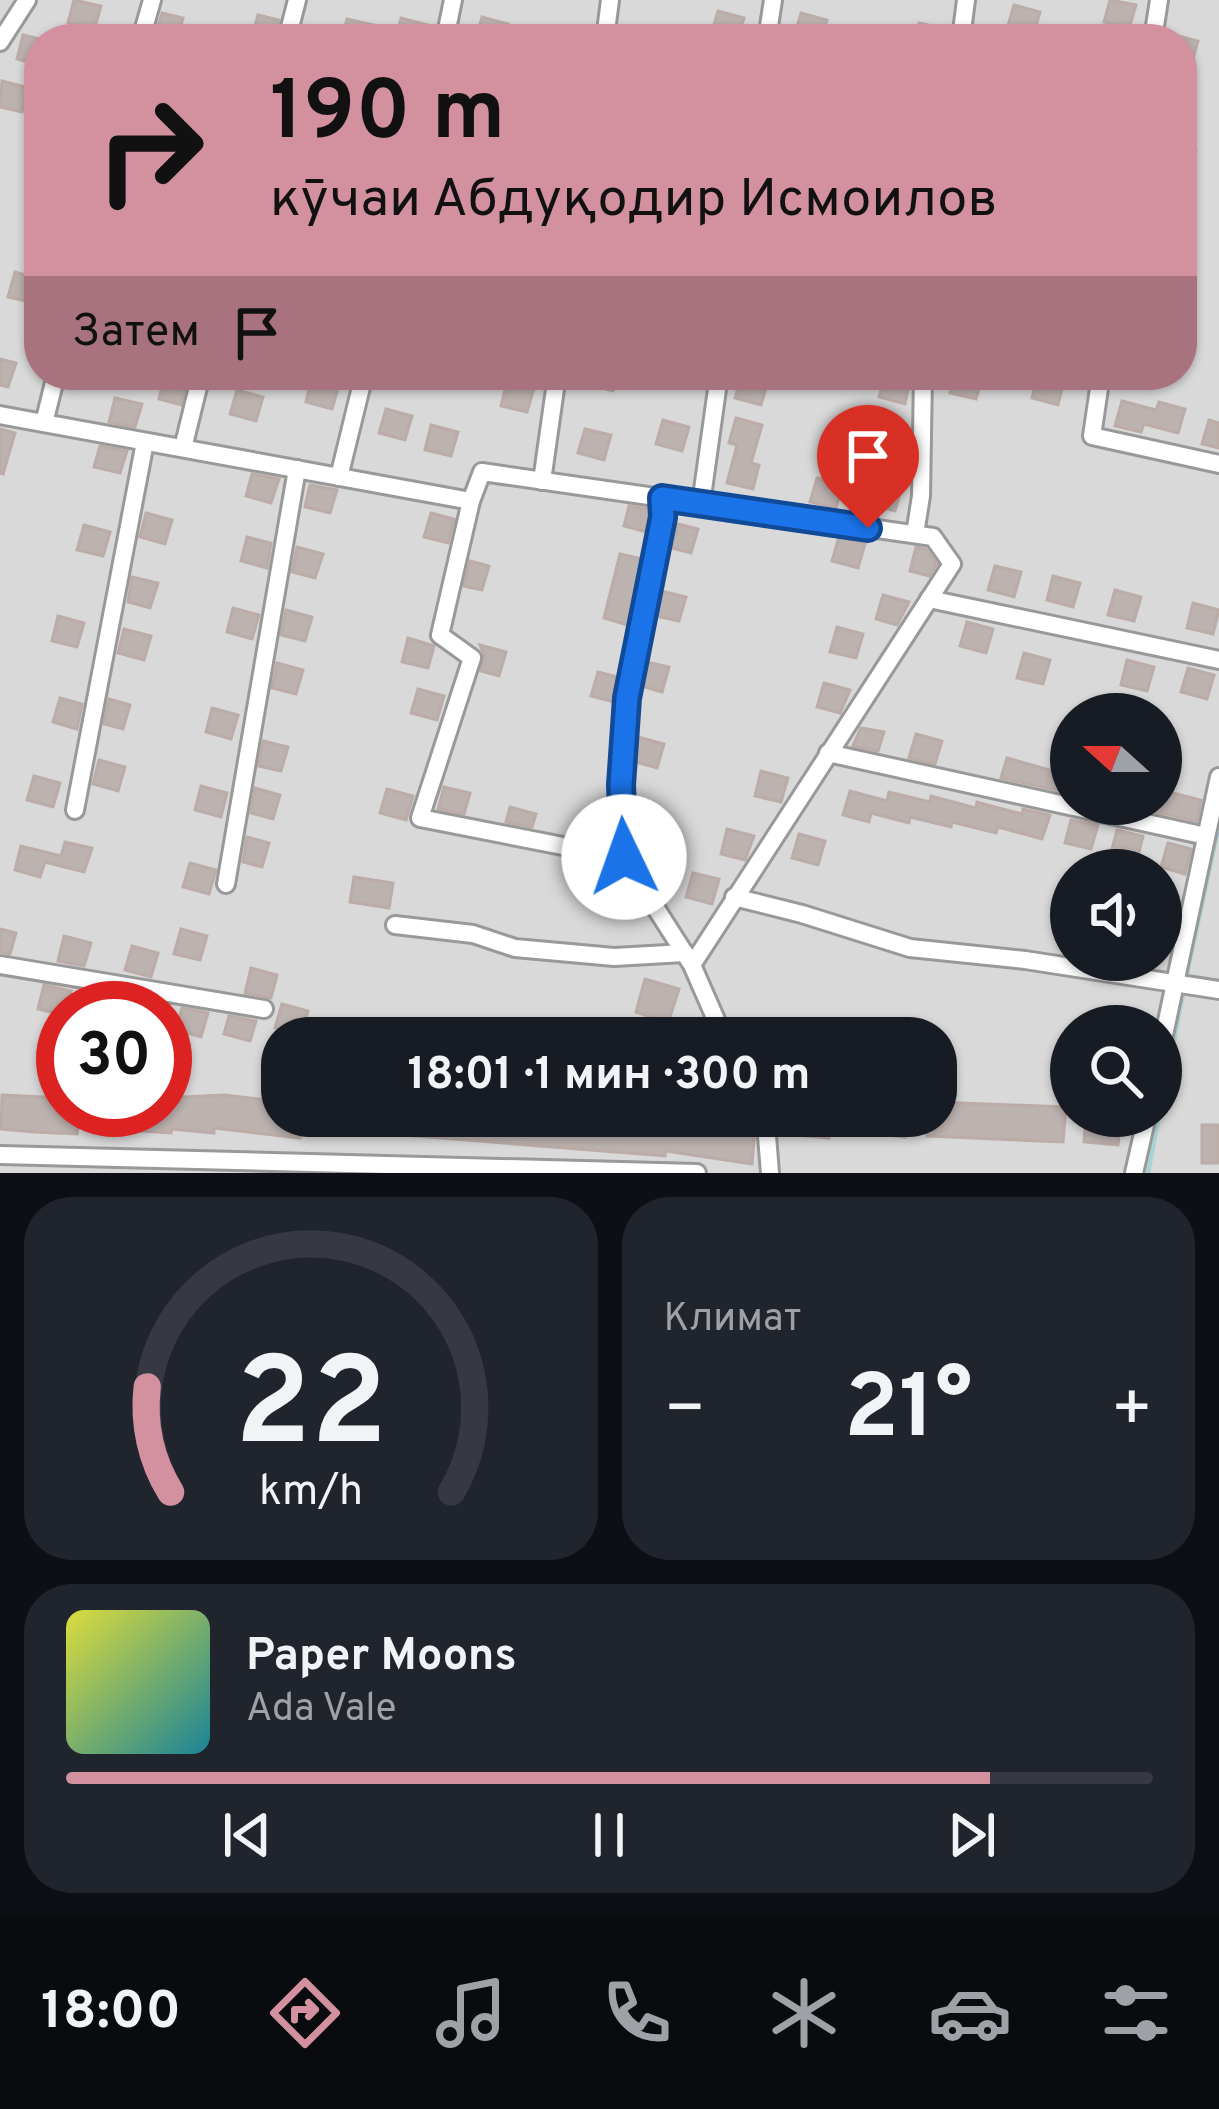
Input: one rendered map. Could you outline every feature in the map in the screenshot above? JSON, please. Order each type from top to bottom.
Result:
[{"type":"street","points":[[0,42],[27,0]]},
{"type":"street","points":[[44,423],[52,390]]},
{"type":"street","points":[[183,448],[197,390]]},
{"type":"street","points":[[339,477],[360,390]]},
{"type":"street","points":[[542,481],[555,390]]},
{"type":"street","points":[[701,504],[717,390]]},
{"type":"street","points":[[915,534],[921,496],[923,390]]},
{"type":"street","points":[[1099,390],[1092,436],[1219,464]]},
{"type":"street","points":[[0,415],[471,501]]},
{"type":"street","points":[[75,809],[145,442]]},
{"type":"street","points":[[226,884],[297,470]]},
{"type":"street","points":[[624,857],[420,818],[472,658],[440,634],[482,472],[934,537],[952,564],[689,959]]},
{"type":"street","points":[[662,498],[663,517],[627,698],[621,785],[624,857],[689,959],[715,1017]]},
{"type":"street","points":[[929,599],[1219,660]]},
{"type":"street","points":[[828,753],[1212,825]]},
{"type":"street","points":[[1175,1005],[1219,777]]},
{"type":"street","points":[[734,897],[910,948],[1025,960],[1219,991]]},
{"type":"street","points":[[395,925],[473,934],[515,947],[689,959]]},
{"type":"street","points":[[0,964],[264,1009]]},
{"type":"street","points":[[766,1137],[770,1173]]},
{"type":"street","points":[[1134,1173],[1142,1137]]},
{"type":"street","points":[[0,1155],[697,1173]]},
{"type":"shaded area","points":[[0,0],[1219,0],[1219,1173],[0,1173]]},
{"type":"building","points":[[74,0],[101,6],[96,24],[68,23]]},
{"type":"building","points":[[1110,0],[1136,5],[1130,24],[1104,22]]},
{"type":"building","points":[[1014,5],[1040,12],[1036,24],[1008,24]]},
{"type":"building","points":[[718,11],[744,18],[742,24],[714,24]]},
{"type":"building","points":[[162,13],[183,18],[181,24],[159,24]]},
{"type":"building","points":[[801,13],[827,20],[826,24],[798,24]]},
{"type":"building","points":[[258,15],[279,20],[278,24],[255,24]]},
{"type":"building","points":[[482,17],[508,24],[480,24]]},
{"type":"building","points":[[23,35],[24,35],[24,61],[17,59]]},
{"type":"building","points":[[2,81],[24,87],[22,112],[0,107]]},
{"type":"building","points":[[15,272],[24,275],[24,301],[8,297]]},
{"type":"building","points":[[0,359],[16,363],[8,387],[0,385]]},
{"type":"building","points":[[161,390],[185,390],[181,405],[159,399]]},
{"type":"building","points":[[237,390],[263,397],[256,421],[230,414]]},
{"type":"building","points":[[309,390],[338,390],[332,409],[306,402]]},
{"type":"building","points":[[505,390],[533,390],[527,412],[501,406]]},
{"type":"building","points":[[737,390],[765,390],[761,405],[735,398]]},
{"type":"building","points":[[881,390],[908,390],[905,404],[879,397]]},
{"type":"building","points":[[951,390],[979,390],[976,399]]},
{"type":"building","points":[[1034,390],[1062,390],[1058,405],[1032,398]]},
{"type":"building","points":[[115,398],[142,404],[135,427],[109,422]]},
{"type":"building","points":[[1122,401],[1156,410],[1159,402],[1185,409],[1178,433],[1144,424],[1141,432],[1115,426]]},
{"type":"building","points":[[386,409],[412,416],[405,440],[379,433]]},
{"type":"building","points":[[736,418],[762,425],[751,463],[759,465],[753,489],[727,483],[737,445],[729,443]]},
{"type":"building","points":[[663,420],[689,427],[682,451],[656,444]]},
{"type":"building","points":[[1209,420],[1219,423],[1219,448],[1202,444]]},
{"type":"building","points":[[882,422],[908,429],[901,453],[875,446]]},
{"type":"building","points":[[431,425],[458,432],[451,456],[425,450]]},
{"type":"building","points":[[0,429],[15,433],[3,474],[0,473]]},
{"type":"building","points":[[585,429],[611,435],[604,460],[578,453]]},
{"type":"building","points":[[100,446],[127,451],[120,473],[94,467]]},
{"type":"building","points":[[252,474],[279,479],[271,503],[246,496]]},
{"type":"building","points":[[817,478],[843,484],[836,508],[810,502]]},
{"type":"building","points":[[875,480],[902,487],[895,511],[869,504]]},
{"type":"building","points":[[310,485],[337,490],[330,513],[305,507]]},
{"type":"building","points":[[629,506],[650,509],[647,532],[624,526]]},
{"type":"building","points":[[146,513],[172,520],[165,544],[140,537]]},
{"type":"building","points":[[431,513],[454,519],[448,543],[424,537]]},
{"type":"building","points":[[678,524],[698,529],[691,553],[671,548]]},
{"type":"building","points":[[84,525],[110,532],[103,556],[77,550]]},
{"type":"building","points":[[247,537],[271,543],[267,568],[241,561]]},
{"type":"building","points":[[839,537],[865,544],[858,568],[832,561]]},
{"type":"building","points":[[297,547],[323,554],[315,578],[292,572]]},
{"type":"building","points":[[916,547],[926,549],[937,564],[929,576],[910,571]]},
{"type":"building","points":[[620,554],[642,559],[628,625],[604,618]]},
{"type":"building","points":[[470,561],[489,566],[482,590],[464,586]]},
{"type":"building","points":[[995,566],[1021,572],[1014,597],[988,590]]},
{"type":"building","points":[[1053,576],[1080,583],[1073,607],[1047,600]]},
{"type":"building","points":[[132,577],[158,583],[150,608],[128,602]]},
{"type":"building","points":[[1115,590],[1141,597],[1134,621],[1108,615]]},
{"type":"building","points":[[661,591],[686,597],[679,621],[656,616]]},
{"type":"building","points":[[883,595],[909,602],[897,625],[876,619]]},
{"type":"building","points":[[1193,603],[1219,610],[1213,634],[1187,628]]},
{"type":"building","points":[[233,608],[259,615],[252,639],[227,632]]},
{"type":"building","points":[[286,610],[312,617],[305,641],[281,635]]},
{"type":"building","points":[[58,616],[84,623],[77,647],[52,641]]},
{"type":"building","points":[[967,622],[993,629],[986,653],[960,646]]},
{"type":"building","points":[[837,627],[863,634],[856,658],[830,652]]},
{"type":"building","points":[[124,629],[151,636],[144,660],[118,653]]},
{"type":"building","points":[[408,638],[434,646],[428,668],[402,662]]},
{"type":"building","points":[[480,645],[506,652],[499,676],[481,671],[484,655]]},
{"type":"building","points":[[1024,653],[1050,660],[1043,684],[1017,678]]},
{"type":"building","points":[[1127,660],[1154,667],[1147,691],[1121,685]]},
{"type":"building","points":[[647,662],[669,667],[662,692],[642,686]]},
{"type":"building","points":[[277,663],[303,670],[296,694],[272,688]]},
{"type":"building","points":[[1188,668],[1214,675],[1207,699],[1181,692]]},
{"type":"building","points":[[598,672],[618,677],[614,702],[591,696]]},
{"type":"building","points":[[824,683],[850,690],[840,713],[817,707]]},
{"type":"building","points":[[418,689],[444,696],[437,720],[411,713]]},
{"type":"building","points":[[60,698],[82,704],[77,729],[53,722]]},
{"type":"building","points":[[109,699],[130,705],[123,729],[104,724]]},
{"type":"building","points":[[212,708],[238,715],[231,739],[206,732]]},
{"type":"building","points":[[861,728],[884,732],[878,751],[853,746]]},
{"type":"building","points":[[916,734],[942,741],[935,764],[909,758]]},
{"type":"building","points":[[638,737],[664,744],[657,768],[635,762]]},
{"type":"building","points":[[263,741],[288,747],[281,771],[259,766]]},
{"type":"building","points":[[1007,758],[1050,770],[1050,789],[1001,778]]},
{"type":"building","points":[[99,760],[125,767],[118,791],[93,784]]},
{"type":"building","points":[[761,771],[788,778],[781,802],[755,796]]},
{"type":"building","points":[[34,776],[60,783],[53,807],[27,800]]},
{"type":"building","points":[[201,786],[227,793],[221,817],[195,810]]},
{"type":"building","points":[[444,787],[470,793],[464,814],[438,809]]},
{"type":"building","points":[[255,788],[280,795],[273,819],[251,813]]},
{"type":"building","points":[[387,789],[413,796],[406,820],[380,813]]},
{"type":"building","points":[[850,791],[887,801],[889,792],[930,802],[931,796],[976,808],[977,802],[1022,814],[1023,809],[1050,815],[1042,839],[998,827],[996,833],[910,817],[909,823],[871,813],[869,822],[843,815]]},
{"type":"building","points":[[1182,795],[1201,800],[1197,821],[1182,818]]},
{"type":"building","points":[[510,807],[536,814],[532,827],[506,822]]},
{"type":"building","points":[[595,810],[609,814],[610,840],[589,834]]},
{"type":"building","points":[[635,824],[662,830],[655,855],[636,850]]},
{"type":"building","points":[[1070,825],[1098,825],[1091,849],[1065,843]]},
{"type":"building","points":[[727,829],[754,836],[745,860],[721,854]]},
{"type":"building","points":[[1117,830],[1143,836],[1140,849],[1112,849]]},
{"type":"building","points":[[799,834],[825,841],[818,865],[792,858]]},
{"type":"building","points":[[247,837],[269,843],[262,867],[243,862]]},
{"type":"building","points":[[65,842],[92,848],[84,872],[45,862],[40,877],[15,870],[21,846],[61,856]]},
{"type":"building","points":[[1168,843],[1191,849],[1185,874],[1182,849],[1166,849]]},
{"type":"building","points":[[190,863],[216,870],[209,894],[183,887]]},
{"type":"building","points":[[693,873],[719,879],[712,904],[686,897]]},
{"type":"building","points":[[354,877],[393,883],[389,908],[350,902]]},
{"type":"building","points":[[0,929],[16,933],[10,954],[0,952]]},
{"type":"building","points":[[181,929],[207,936],[200,960],[174,954]]},
{"type":"building","points":[[64,936],[91,943],[84,966],[58,961]]},
{"type":"building","points":[[132,946],[158,953],[151,977],[125,970]]},
{"type":"building","points":[[251,968],[277,975],[271,998],[245,993]]},
{"type":"building","points":[[645,979],[679,989],[670,1017],[636,1012]]},
{"type":"building","points":[[282,1004],[308,1011],[306,1017],[278,1017]]},
{"type":"building","points":[[192,1010],[208,1013],[201,1037],[192,1034]]},
{"type":"building","points":[[229,1016],[256,1021],[250,1041],[224,1034]]},
{"type":"building","points":[[2,1095],[36,1097],[36,1132],[1,1129]]},
{"type":"building","points":[[192,1097],[261,1099],[261,1133],[214,1128],[214,1133],[192,1131]]},
{"type":"building","points":[[957,1103],[1050,1106],[1050,1137],[1063,1137],[1063,1142],[950,1137],[957,1137]]},
{"type":"building","points":[[1202,1125],[1219,1125],[1219,1163],[1202,1163]]},
{"type":"building","points":[[428,1137],[754,1139],[752,1164],[666,1151],[665,1156]]},
{"type":"building","points":[[1084,1137],[1119,1137],[1118,1145],[1084,1142]]},
{"type":"waterway","points":[[1186,978],[1219,825]]},
{"type":"waterway","points":[[1181,1005],[1184,989]]},
{"type":"waterway","points":[[1148,1173],[1155,1137]]},
{"type":"route","points":[[624,857],[621,785],[627,698],[663,517],[662,498],[868,528]]}]
